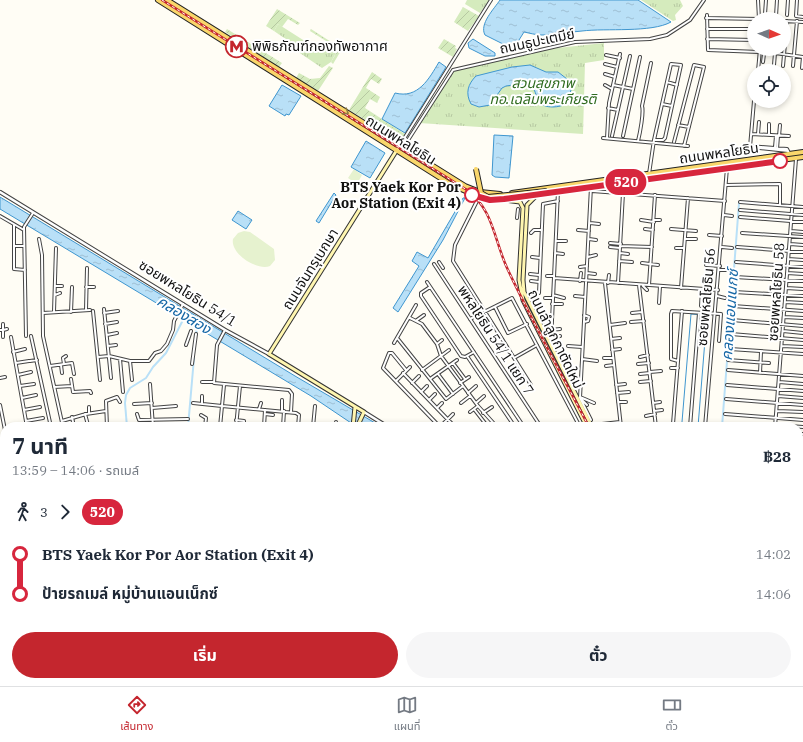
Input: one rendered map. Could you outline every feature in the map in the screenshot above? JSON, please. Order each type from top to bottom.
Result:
[{"type":"main road","name":"ถนนพหลโยธิน","points":[[158,0],[173,3],[315,99],[458,188],[479,197],[504,199],[567,190],[591,189],[803,157]]},
{"type":"main road","name":"ถนนพหลโยธิน","points":[[167,0],[318,94],[399,150],[465,186],[487,193],[505,194],[803,152]]},
{"type":"main road","points":[[315,99],[318,94]]},
{"type":"main road","name":"ถนนจันทรุเบกษา","points":[[269,354],[399,150]]},
{"type":"main road","points":[[732,162],[731,165],[733,167]]},
{"type":"main road","points":[[476,169],[481,193],[488,197],[567,190]]},
{"type":"main road","points":[[591,182],[591,189]]},
{"type":"main road","points":[[504,199],[522,204],[524,201],[527,205],[530,200],[538,194]]},
{"type":"main road","name":"ถนนลำลูกกาตัดใหม่","points":[[522,204],[523,210],[519,280],[521,295],[584,422]]},
{"type":"main road","name":"ถนนลำลูกกาตัดใหม่","points":[[527,205],[523,280],[524,292],[590,422]]},
{"type":"main road","name":"ซอยพหลโยธิน 54/1","points":[[269,354],[363,413]]},
{"type":"main road","points":[[563,379],[567,377]]},
{"type":"main road","points":[[354,422],[355,408]]},
{"type":"main road","points":[[359,422],[363,413]]},
{"type":"street","points":[[399,150],[491,0]]},
{"type":"street","name":"ถนนธูปะเตมีย์","points":[[399,150],[452,70],[575,42],[650,39],[667,35],[679,29],[690,20],[704,0]]},
{"type":"street","points":[[758,0],[758,12]]},
{"type":"street","points":[[765,12],[766,0]]},
{"type":"street","points":[[776,12],[777,0]]},
{"type":"street","points":[[787,12],[788,0]]},
{"type":"street","points":[[797,0],[796,16],[803,16]]},
{"type":"street","points":[[747,18],[706,16],[708,50],[747,50]]},
{"type":"street","points":[[791,21],[803,22]]},
{"type":"street","points":[[793,66],[797,21]]},
{"type":"street","points":[[707,29],[747,30]]},
{"type":"street","points":[[707,40],[747,40]]},
{"type":"street","points":[[607,138],[608,108],[620,54]]},
{"type":"street","points":[[606,55],[620,58]]},
{"type":"street","points":[[791,55],[803,57],[802,68]]},
{"type":"street","points":[[612,136],[630,56]]},
{"type":"street","points":[[763,62],[764,56]]},
{"type":"street","points":[[623,136],[640,57]]},
{"type":"street","points":[[638,140],[640,124],[644,112],[642,106],[651,62]]},
{"type":"street","points":[[605,64],[617,67]]},
{"type":"street","points":[[649,174],[654,141],[671,64],[682,66],[664,139],[654,141]]},
{"type":"street","points":[[674,142],[694,65],[704,67],[684,146]]},
{"type":"street","points":[[605,74],[615,77]]},
{"type":"street","points":[[667,82],[677,85]]},
{"type":"street","points":[[605,85],[612,89]]},
{"type":"street","points":[[613,85],[633,89]]},
{"type":"street","points":[[662,104],[672,106]]},
{"type":"street","points":[[608,108],[618,110]]},
{"type":"street","points":[[753,108],[750,146],[752,148],[776,149],[789,153]]},
{"type":"street","points":[[758,134],[759,122]]},
{"type":"street","points":[[769,124],[769,135]]},
{"type":"street","points":[[678,125],[689,127]]},
{"type":"street","points":[[776,149],[780,125]]},
{"type":"street","points":[[752,134],[790,136]]},
{"type":"street","points":[[603,138],[654,141],[688,146]]},
{"type":"street","name":"ซอยพหลโยธิน 58","points":[[776,422],[796,158]]},
{"type":"street","name":"ซอยพหลโยธิน 56","points":[[705,422],[714,314],[718,290],[727,168]]},
{"type":"street","points":[[726,185],[780,184],[780,205]]},
{"type":"street","points":[[591,420],[580,398],[591,189],[725,201]]},
{"type":"street","name":"ซอยพหลโยธิน 54/1","points":[[0,192],[225,331],[269,354]]},
{"type":"street","points":[[556,354],[550,338],[550,330],[558,192]]},
{"type":"street","points":[[618,283],[623,193]]},
{"type":"street","points":[[649,286],[655,195]]},
{"type":"street","points":[[479,197],[457,241],[452,257],[454,265],[531,385]]},
{"type":"street","points":[[681,288],[688,198]]},
{"type":"street","points":[[539,293],[544,203],[558,201]]},
{"type":"street","points":[[740,202],[803,207]]},
{"type":"street","points":[[517,218],[518,209]]},
{"type":"street","points":[[740,210],[803,215]]},
{"type":"street","points":[[26,336],[24,226],[33,213]]},
{"type":"street","points":[[724,215],[732,216]]},
{"type":"street","points":[[0,216],[24,230]]},
{"type":"street","points":[[740,218],[803,222]]},
{"type":"street","points":[[641,220],[660,220]]},
{"type":"street","points":[[590,223],[599,224]]},
{"type":"street","points":[[14,225],[15,269],[24,270]]},
{"type":"street","points":[[645,229],[653,230]]},
{"type":"street","points":[[671,229],[696,231]]},
{"type":"street","points":[[531,233],[534,230],[542,230]]},
{"type":"street","points":[[578,230],[589,231]]},
{"type":"street","points":[[790,231],[803,235]]},
{"type":"street","points":[[742,233],[790,236],[803,235]]},
{"type":"street","points":[[709,235],[722,236]]},
{"type":"street","points":[[39,239],[42,255],[43,336],[62,420],[89,413],[106,411]]},
{"type":"street","points":[[685,239],[696,240]]},
{"type":"street","points":[[589,240],[596,240]]},
{"type":"street","points":[[556,241],[566,241]]},
{"type":"street","points":[[610,243],[620,246]]},
{"type":"street","points":[[790,244],[803,245]]},
{"type":"street","points":[[14,246],[24,246]]},
{"type":"street","points":[[610,247],[652,247]]},
{"type":"street","points":[[721,247],[732,248]]},
{"type":"street","points":[[737,247],[803,252]]},
{"type":"street","points":[[54,312],[56,248]]},
{"type":"street","points":[[676,248],[684,248]]},
{"type":"street","points":[[555,253],[563,254]]},
{"type":"street","points":[[620,254],[628,254]]},
{"type":"street","points":[[588,257],[596,255]]},
{"type":"street","points":[[532,257],[540,258]]},
{"type":"street","points":[[788,259],[803,260]]},
{"type":"street","points":[[619,261],[632,262]]},
{"type":"street","points":[[439,262],[443,268]]},
{"type":"street","points":[[736,262],[803,267]]},
{"type":"street","name":"พหลโยธิน 54/1 แยก 7","points":[[434,264],[538,422]]},
{"type":"street","points":[[642,264],[658,265]]},
{"type":"street","points":[[436,268],[441,265]]},
{"type":"street","points":[[706,265],[720,266]]},
{"type":"street","points":[[580,267],[587,266]]},
{"type":"street","points":[[86,310],[87,268]]},
{"type":"street","points":[[719,270],[727,270]]},
{"type":"street","points":[[580,281],[581,273]]},
{"type":"street","points":[[587,273],[596,274]]},
{"type":"street","points":[[787,273],[803,274]]},
{"type":"street","points":[[530,274],[540,275]]},
{"type":"street","points":[[609,275],[607,283],[611,339],[620,422]]},
{"type":"street","points":[[547,276],[580,281],[718,290]]},
{"type":"street","points":[[735,277],[803,281]]},
{"type":"street","points":[[531,281],[539,282]]},
{"type":"street","points":[[427,282],[521,422]]},
{"type":"street","points":[[641,285],[648,290]]},
{"type":"street","points":[[641,285],[656,422]]},
{"type":"street","points":[[55,286],[62,286]]},
{"type":"street","points":[[658,303],[660,286]]},
{"type":"street","points":[[71,312],[72,287]]},
{"type":"street","points":[[86,287],[94,287]]},
{"type":"street","points":[[430,287],[421,293],[420,296],[461,356],[467,356],[474,352]]},
{"type":"street","points":[[786,288],[803,289]]},
{"type":"street","points":[[701,306],[702,289]]},
{"type":"street","points":[[709,307],[710,290]]},
{"type":"street","points":[[734,292],[803,296]]},
{"type":"street","points":[[55,295],[60,293]]},
{"type":"street","points":[[553,295],[564,298]]},
{"type":"street","points":[[575,296],[585,297]]},
{"type":"street","points":[[717,296],[725,298]]},
{"type":"street","points":[[470,319],[512,298],[577,422]]},
{"type":"street","points":[[545,298],[552,298]]},
{"type":"street","points":[[785,302],[803,303]]},
{"type":"street","points":[[98,357],[109,356],[130,361],[149,360],[155,353],[161,351],[170,339],[174,320],[183,304]]},
{"type":"street","points":[[552,304],[562,304]]},
{"type":"street","points":[[394,343],[398,339],[416,305]]},
{"type":"street","points":[[494,306],[508,333],[527,324]]},
{"type":"street","points":[[733,306],[803,310]]},
{"type":"street","points":[[104,309],[111,378]]},
{"type":"street","points":[[43,312],[92,310],[100,380]]},
{"type":"street","points":[[104,313],[118,311]]},
{"type":"street","points":[[678,361],[671,359],[672,311],[722,315],[719,341]]},
{"type":"street","points":[[673,422],[682,311]]},
{"type":"street","points":[[632,313],[643,312]]},
{"type":"street","points":[[690,422],[699,314]]},
{"type":"street","points":[[417,320],[424,316]]},
{"type":"street","points":[[784,317],[803,318]]},
{"type":"street","points":[[410,318],[417,320],[422,324],[437,344],[441,356],[448,366],[475,403],[492,422]]},
{"type":"street","points":[[546,319],[546,325],[551,324]]},
{"type":"street","points":[[732,320],[803,326]]},
{"type":"street","points":[[631,322],[644,321]]},
{"type":"street","points":[[105,324],[118,322]]},
{"type":"street","points":[[3,324],[3,337]]},
{"type":"street","points":[[610,325],[625,324]]},
{"type":"street","points":[[2,330],[8,329]]},
{"type":"street","points":[[550,330],[560,330]]},
{"type":"street","points":[[186,346],[191,331]]},
{"type":"street","points":[[213,382],[218,342],[225,331]]},
{"type":"street","points":[[783,331],[803,333]]},
{"type":"street","points":[[107,335],[117,333]]},
{"type":"street","points":[[192,364],[196,334]]},
{"type":"street","points":[[731,334],[803,340]]},
{"type":"street","points":[[31,336],[50,422]]},
{"type":"street","points":[[550,338],[560,336]]},
{"type":"street","points":[[11,337],[26,421],[43,418]]},
{"type":"street","points":[[611,339],[620,338]]},
{"type":"street","points":[[398,339],[446,399],[463,386]]},
{"type":"street","points":[[437,344],[442,340]]},
{"type":"street","points":[[108,346],[116,345]]},
{"type":"street","points":[[514,358],[537,345]]},
{"type":"street","points":[[568,346],[583,347]]},
{"type":"street","points":[[782,346],[803,347]]},
{"type":"street","points":[[13,352],[25,349]]},
{"type":"street","points":[[612,350],[620,349]]},
{"type":"street","points":[[730,349],[803,354]]},
{"type":"street","points":[[422,370],[449,350]]},
{"type":"street","points":[[760,373],[761,352]]},
{"type":"street","points":[[406,370],[392,353],[389,353],[382,367],[435,422]]},
{"type":"street","points":[[62,373],[63,358],[66,356]]},
{"type":"street","points":[[467,356],[512,422]]},
{"type":"street","points":[[640,357],[648,356]]},
{"type":"street","points":[[604,358],[613,358]]},
{"type":"street","points":[[120,359],[124,392]]},
{"type":"street","points":[[16,363],[37,360]]},
{"type":"street","points":[[430,379],[456,360]]},
{"type":"street","points":[[582,360],[597,361]]},
{"type":"street","points":[[728,360],[769,363]]},
{"type":"street","points":[[130,361],[132,380]]},
{"type":"street","points":[[50,366],[72,363],[74,374]]},
{"type":"street","points":[[453,363],[465,379]]},
{"type":"street","points":[[638,364],[649,363]]},
{"type":"street","points":[[606,366],[614,365]]},
{"type":"street","points":[[396,381],[410,367]]},
{"type":"street","points":[[671,368],[678,368]]},
{"type":"street","points":[[728,370],[803,376]]},
{"type":"street","points":[[640,374],[661,371]]},
{"type":"street","points":[[18,375],[31,372]]},
{"type":"street","points":[[403,373],[451,422]]},
{"type":"street","points":[[438,374],[453,394]]},
{"type":"street","points":[[412,383],[419,376]]},
{"type":"street","points":[[0,378],[5,377]]},
{"type":"street","points":[[460,382],[469,377]]},
{"type":"street","points":[[71,379],[74,393],[90,392],[93,390]]},
{"type":"street","points":[[575,380],[581,379]]},
{"type":"street","points":[[640,382],[651,381]]},
{"type":"street","points":[[202,382],[289,390],[292,394],[290,412]]},
{"type":"street","points":[[779,382],[803,384]]},
{"type":"street","points":[[20,386],[34,384]]},
{"type":"street","points":[[150,384],[153,421]]},
{"type":"street","points":[[616,385],[624,384]]},
{"type":"street","points":[[220,422],[224,385]]},
{"type":"street","points":[[728,385],[803,391]]},
{"type":"street","points":[[54,387],[72,386]]},
{"type":"street","points":[[240,386],[236,420],[244,422]]},
{"type":"street","points":[[421,392],[427,386]]},
{"type":"street","points":[[468,393],[476,386]]},
{"type":"street","points":[[617,393],[629,392]]},
{"type":"street","points":[[429,400],[435,394]]},
{"type":"street","points":[[22,398],[36,395]]},
{"type":"street","points":[[202,396],[202,404]]},
{"type":"street","points":[[461,403],[470,396]]},
{"type":"street","points":[[475,403],[484,396]]},
{"type":"street","points":[[778,396],[803,398]]},
{"type":"street","points":[[107,422],[107,400],[117,397],[120,402]]},
{"type":"street","points":[[580,398],[594,403]]},
{"type":"street","points":[[580,398],[587,405]]},
{"type":"street","points":[[726,399],[803,405]]},
{"type":"street","points":[[282,400],[283,422]]},
{"type":"street","points":[[618,402],[626,402]]},
{"type":"street","points":[[653,403],[660,402]]},
{"type":"street","points":[[134,404],[152,403]]},
{"type":"street","points":[[193,403],[290,412],[298,414],[298,422]]},
{"type":"street","points":[[260,403],[260,409]]},
{"type":"street","points":[[437,408],[442,403]]},
{"type":"street","points":[[0,405],[3,422]]},
{"type":"street","points":[[152,408],[176,406]]},
{"type":"street","points":[[313,422],[315,406]]},
{"type":"street","points":[[470,412],[478,406]]},
{"type":"street","points":[[24,410],[40,407]]},
{"type":"street","points":[[89,407],[89,413]]},
{"type":"street","points":[[483,413],[492,407]]},
{"type":"street","points":[[474,409],[484,422]]},
{"type":"street","points":[[264,422],[265,410]]},
{"type":"street","points":[[646,416],[662,410]]},
{"type":"street","points":[[777,410],[803,412]]},
{"type":"street","points":[[363,413],[379,422]]},
{"type":"street","points":[[85,414],[87,422]]},
{"type":"street","points":[[136,414],[138,420],[153,421],[188,419]]},
{"type":"street","points":[[265,414],[273,415]]},
{"type":"street","points":[[445,422],[453,414]]},
{"type":"street","points":[[725,414],[803,420]]},
{"type":"street","points":[[201,415],[206,418],[206,422]]},
{"type":"street","points":[[72,417],[73,422]]},
{"type":"green space","points":[[467,0],[490,0],[480,13],[465,4]]},
{"type":"green space","points":[[641,0],[680,0],[683,6],[675,15],[676,20],[673,21]]},
{"type":"green space","points":[[463,7],[479,16],[468,31],[454,22]]},
{"type":"green space","points":[[277,9],[300,23],[298,25],[288,19],[282,27],[278,24],[274,31],[266,26]]},
{"type":"green space","points":[[278,24],[322,52],[327,44],[337,51],[331,62],[322,68],[291,47],[293,44],[274,31]]},
{"type":"green space","points":[[227,29],[282,63],[279,67],[225,32]]},
{"type":"green space","points":[[311,29],[342,49],[333,64],[331,62],[337,52],[327,44],[323,50],[322,49],[326,41],[310,31]]},
{"type":"green space","points":[[444,39],[456,46],[455,48],[457,49],[453,57],[438,48]]},
{"type":"green space","name":"สวนสุขภาพ ทอ.เฉลิมพระเกียรติ","points":[[604,43],[604,60],[585,63],[583,134],[419,123],[452,70],[548,49]]},
{"type":"green space","points":[[329,66],[333,68],[318,91],[296,78],[299,73],[310,79],[320,78]]},
{"type":"green space","points":[[372,72],[382,79],[379,84],[371,79],[366,88],[380,97],[377,103],[370,99],[365,108],[405,134],[401,141],[349,110]]},
{"type":"green space","points":[[354,169],[362,175],[357,184],[348,178]]},
{"type":"green space","points":[[244,231],[250,232],[274,249],[275,260],[270,266],[265,267],[252,264],[236,250],[233,245],[233,239],[238,233]]},
{"type":"water","points":[[500,0],[638,0],[671,22],[652,28],[640,29],[592,30],[547,35],[537,35],[524,32],[514,48],[511,48],[485,35],[484,31],[484,26],[488,17]]},
{"type":"water","points":[[473,39],[495,53],[495,56],[485,56],[469,48],[468,43]]},
{"type":"water","points":[[439,62],[446,67],[405,133],[382,119],[395,93],[410,93],[422,86]]},
{"type":"water","points":[[530,65],[546,72],[558,72],[567,79],[571,90],[567,103],[557,107],[545,106],[538,100],[535,91],[532,88],[513,85],[502,88],[490,105],[479,107],[471,104],[468,96],[468,89],[469,85],[476,76],[512,67]]},
{"type":"water","points":[[282,85],[301,96],[289,115],[286,114],[285,116],[269,106]]},
{"type":"water","points":[[494,135],[513,136],[509,178],[495,177],[492,175]]},
{"type":"water","points":[[366,141],[385,153],[370,178],[351,167]]},
{"type":"water","points":[[334,193],[336,195],[319,223],[316,221]]},
{"type":"water","name":"คลองสอง","points":[[0,197],[373,422],[350,422],[311,396],[0,209]]},
{"type":"water","points":[[463,198],[465,198],[443,240],[398,312],[393,308],[419,266],[412,261],[417,252],[428,258]]},
{"type":"water","points":[[238,211],[252,220],[246,229],[232,220]]},
{"type":"waterway","name":"คลองแอนเนกซ์","points":[[722,422],[739,203]]},
{"type":"waterway","points":[[682,422],[691,314],[707,315],[698,422]]},
{"type":"waterway","name":"คลองสอง","points":[[127,422],[126,395],[130,388],[146,378],[153,367],[166,353],[184,318]]},
{"type":"waterway","name":"คลองสอง","points":[[196,336],[197,326]]},
{"type":"waterway","points":[[188,422],[194,358]]},
{"type":"railway","points":[[162,0],[467,190],[476,198],[488,216],[503,259],[537,329],[586,422]]},
{"type":"bus line","name":"520","points":[[472,195],[490,200],[496,200],[780,161]]},
{"type":"place","name":"พิพิธภัณฑ์กองทัพอากาศ","points":[[237,46]]},
{"type":"place","name":"BTS Yaek Kor Por Aor Station (Exit 4)","points":[[472,195]]}]
